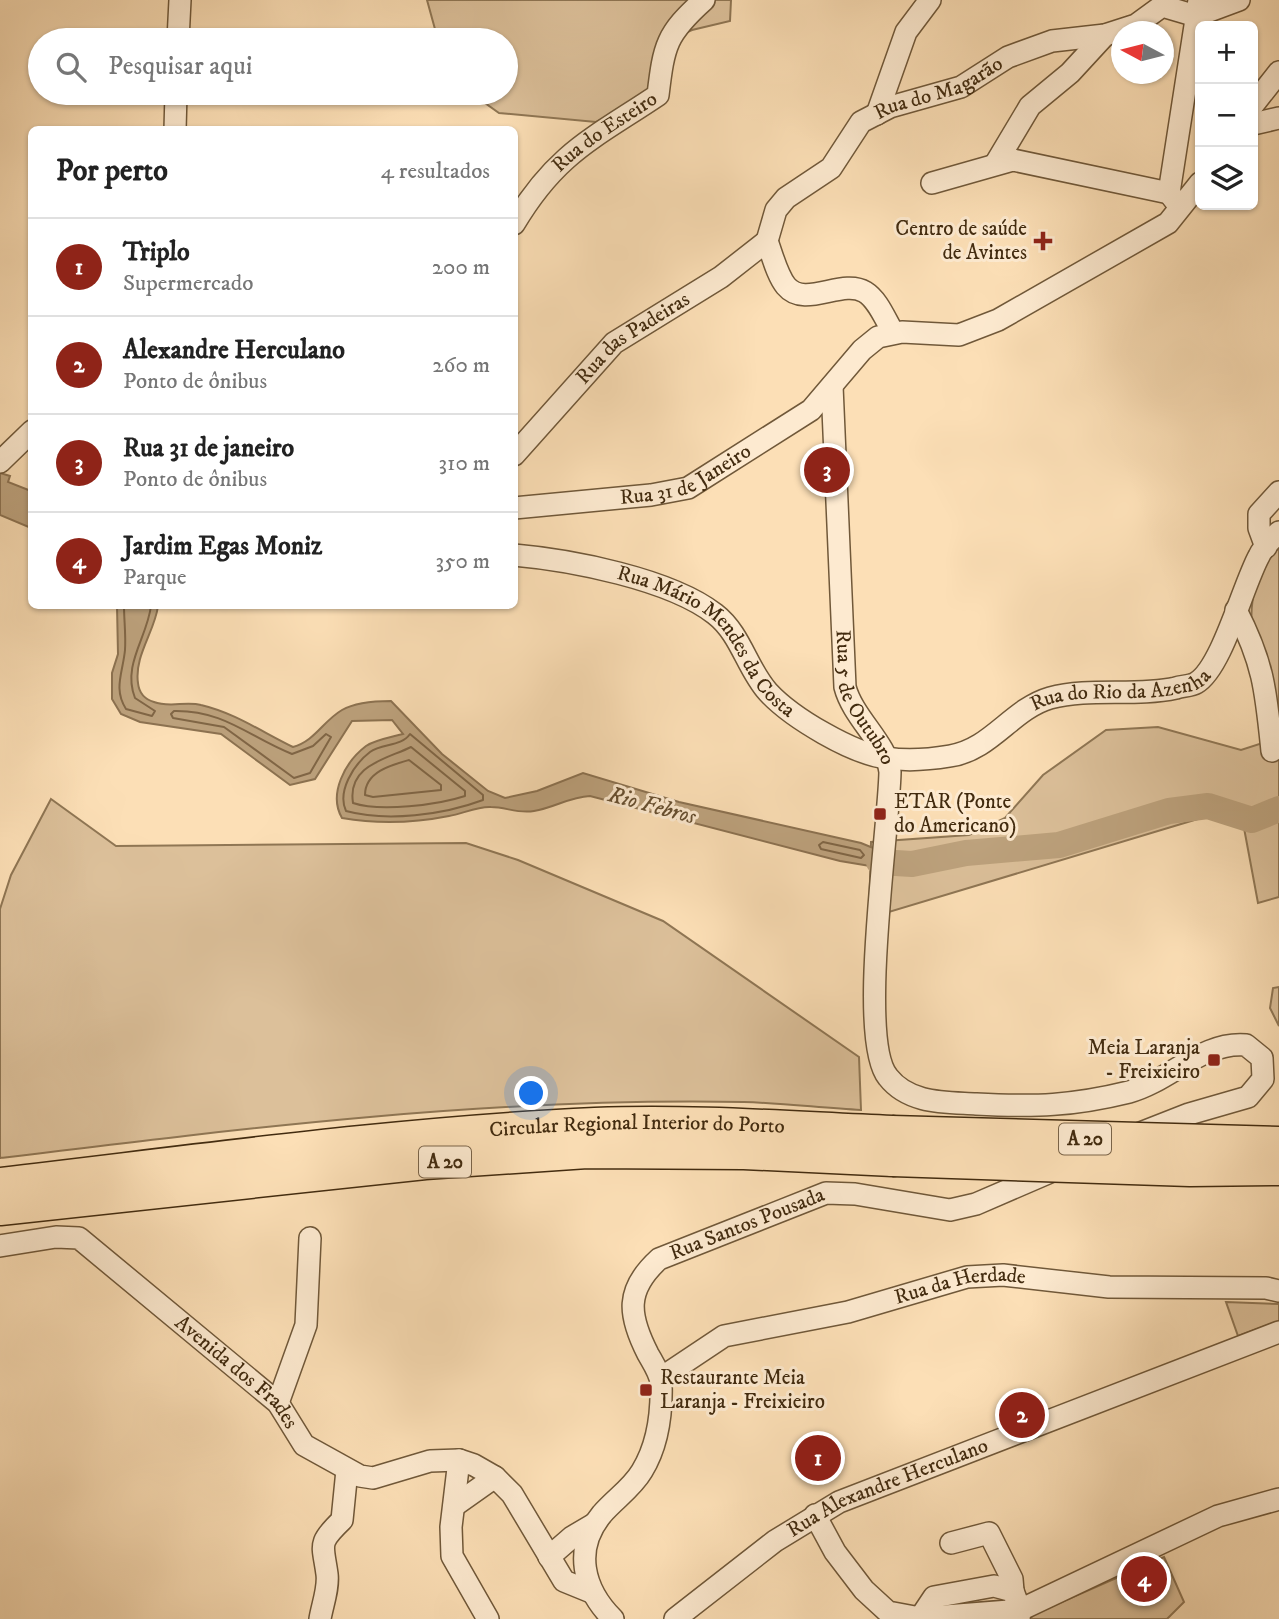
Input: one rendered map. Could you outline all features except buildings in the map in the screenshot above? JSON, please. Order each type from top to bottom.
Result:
[{"type":"highway","name":"Circular Regional Interior do Porto","points":[[0,1184],[404,1138],[597,1124],[732,1125],[892,1146],[1190,1170],[1279,1170]]},
{"type":"highway","name":"Circular Regional Interior do Porto","points":[[0,1209],[425,1163],[561,1154],[892,1146],[1279,1143]]},
{"type":"street","points":[[179,28],[180,0]]},
{"type":"street","name":"Rua do Esteiro","points":[[518,218],[548,173],[580,144],[658,95],[664,47],[686,16],[704,0]]},
{"type":"street","points":[[877,114],[906,32],[930,0]]},
{"type":"street","points":[[832,386],[870,341],[893,332],[945,336],[979,329],[1168,223],[1175,201],[1198,8],[1239,0]]},
{"type":"street","name":"Rua do Magarão","points":[[767,241],[776,210],[786,198],[831,168],[861,122],[877,114],[961,87],[1008,57],[1052,41],[1105,35],[1136,25],[1162,6],[1198,8]]},
{"type":"street","points":[[996,163],[1030,106],[1070,73],[1105,35]]},
{"type":"street","points":[[1258,99],[1279,72]]},
{"type":"street","points":[[175,126],[176,105]]},
{"type":"street","points":[[1258,123],[1279,118]]},
{"type":"street","points":[[932,183],[1013,160],[1175,201],[1195,187]]},
{"type":"street","points":[[767,241],[785,285],[792,292],[802,295],[856,288],[872,298],[893,332]]},
{"type":"street","name":"Rua das Padeiras","points":[[518,450],[614,343],[721,277],[767,241]]},
{"type":"street","name":"Rua 31 de Janeiro","points":[[518,508],[639,496],[688,488],[811,410],[832,386]]},
{"type":"street","name":"Rua 5 de Outubro","points":[[832,386],[845,687],[853,710],[887,758],[890,778],[875,1035],[880,1066],[887,1077],[907,1093],[935,1101],[1053,1107],[1139,1089],[1209,1051],[1234,1044],[1256,1050],[1272,1066]]},
{"type":"street","points":[[0,461],[28,436]]},
{"type":"street","points":[[1273,539],[1259,528],[1259,514],[1279,492]]},
{"type":"street","name":"Rua do Rio da Azenha","points":[[887,758],[950,756],[966,752],[981,746],[1033,705],[1051,698],[1154,693],[1196,683],[1211,668],[1259,554],[1273,539]]},
{"type":"street","name":"Rua Mário Mendes da Costa","points":[[518,555],[542,558],[643,580],[682,594],[716,615],[733,634],[768,692],[798,716],[853,748],[887,758]]},
{"type":"street","points":[[1236,610],[1255,647],[1268,694],[1272,751]]},
{"type":"street","name":"Rua Santos Pousada","points":[[549,1557],[572,1537],[594,1524],[630,1488],[652,1454],[660,1420],[661,1378],[640,1339],[632,1306],[635,1288],[645,1272],[659,1259],[826,1194],[855,1194],[950,1210],[976,1204],[1172,1120],[1248,1097],[1258,1089],[1272,1066]]},
{"type":"street","name":"Avenida dos Frades","points":[[0,1246],[55,1237],[79,1238],[278,1403],[304,1445],[347,1470],[373,1478],[430,1461],[459,1460],[495,1476],[513,1494],[564,1581],[591,1592]]},
{"type":"street","points":[[278,1403],[306,1325],[310,1238]]},
{"type":"street","name":"Rua da Herdade","points":[[661,1378],[724,1336],[848,1312],[967,1277],[1003,1275],[1109,1286],[1266,1288],[1279,1291]]},
{"type":"street","name":"Rua Alexandre Herculano","points":[[676,1619],[775,1541],[839,1502],[1279,1332]]},
{"type":"street","points":[[459,1460],[451,1527],[452,1556],[478,1616]]},
{"type":"street","points":[[320,1619],[327,1576],[322,1557],[326,1535],[342,1520],[347,1470]]},
{"type":"street","points":[[454,1506],[495,1476]]},
{"type":"street","points":[[815,1515],[835,1552],[864,1590],[888,1612],[920,1618],[956,1618],[1017,1607],[1217,1516],[1279,1499]]},
{"type":"street","name":"Rua Santos Pousada","points":[[594,1524],[584,1555],[584,1573],[591,1592],[613,1619]]},
{"type":"street","points":[[951,1543],[989,1533],[1012,1579],[1017,1607]]},
{"type":"street","points":[[920,1618],[934,1597],[994,1586],[1017,1607]]},
{"type":"shaded area","points":[[427,0],[731,0],[730,21],[692,30],[660,44],[652,63],[655,89],[652,95],[596,122],[499,113],[488,105],[518,105],[518,28],[435,28]]},
{"type":"shaded area","points":[[1279,546],[1279,897],[1258,903],[1244,828],[1231,809],[869,918],[871,842],[969,835],[1005,818],[1043,775],[1106,730],[1158,727],[1241,750],[1272,740],[1254,656],[1251,614],[1259,572]]},
{"type":"shaded area","points":[[51,799],[116,846],[466,843],[518,860],[663,921],[859,1057],[861,1110],[759,1103],[558,1104],[278,1126],[0,1158],[0,909],[11,875]]},
{"type":"shaded area","points":[[1279,987],[1279,1026],[1270,1008],[1273,988]]},
{"type":"shaded area","points":[[1226,1302],[1279,1304],[1279,1321],[1238,1336]]},
{"type":"shaded area","points":[[1164,1557],[1184,1602],[1167,1619],[1031,1619],[1032,1615]]},
{"type":"water","points":[[0,473],[10,476],[8,482],[28,490],[28,527],[0,515]]},
{"type":"water","points":[[117,609],[157,609],[138,673],[141,693],[154,702],[195,704],[213,708],[293,747],[313,736],[347,707],[366,702],[391,701],[442,754],[488,791],[505,798],[537,791],[583,773],[679,802],[861,843],[912,864],[908,867],[870,866],[840,861],[590,796],[528,812],[486,807],[449,816],[409,821],[382,822],[342,818],[337,799],[345,769],[366,746],[403,734],[392,720],[352,721],[315,779],[290,785],[221,734],[140,722],[121,714],[112,699],[112,673],[118,654]]},
{"type":"waterway","name":"Rio Febros","points":[[879,862],[912,864],[966,853],[1059,845],[1169,811],[1208,806],[1252,820],[1279,809]]},
{"type":"place","name":"Centro de saúde de Avintes","points":[[1043,241]]},
{"type":"place","name":"Rua 31 de janeiro","points":[[827,470]]},
{"type":"place","name":"ETAR (Ponte do Americano)","points":[[880,814]]},
{"type":"place","name":"Meia Laranja - Freixieiro","points":[[1214,1060]]},
{"type":"place","name":"Restaurante Meia Laranja - Freixieiro","points":[[646,1390]]},
{"type":"place","name":"Alexandre Herculano","points":[[1022,1415]]},
{"type":"place","name":"Triplo","points":[[818,1458]]},
{"type":"place","name":"Jardim Egas Moniz","points":[[1144,1579]]}]
